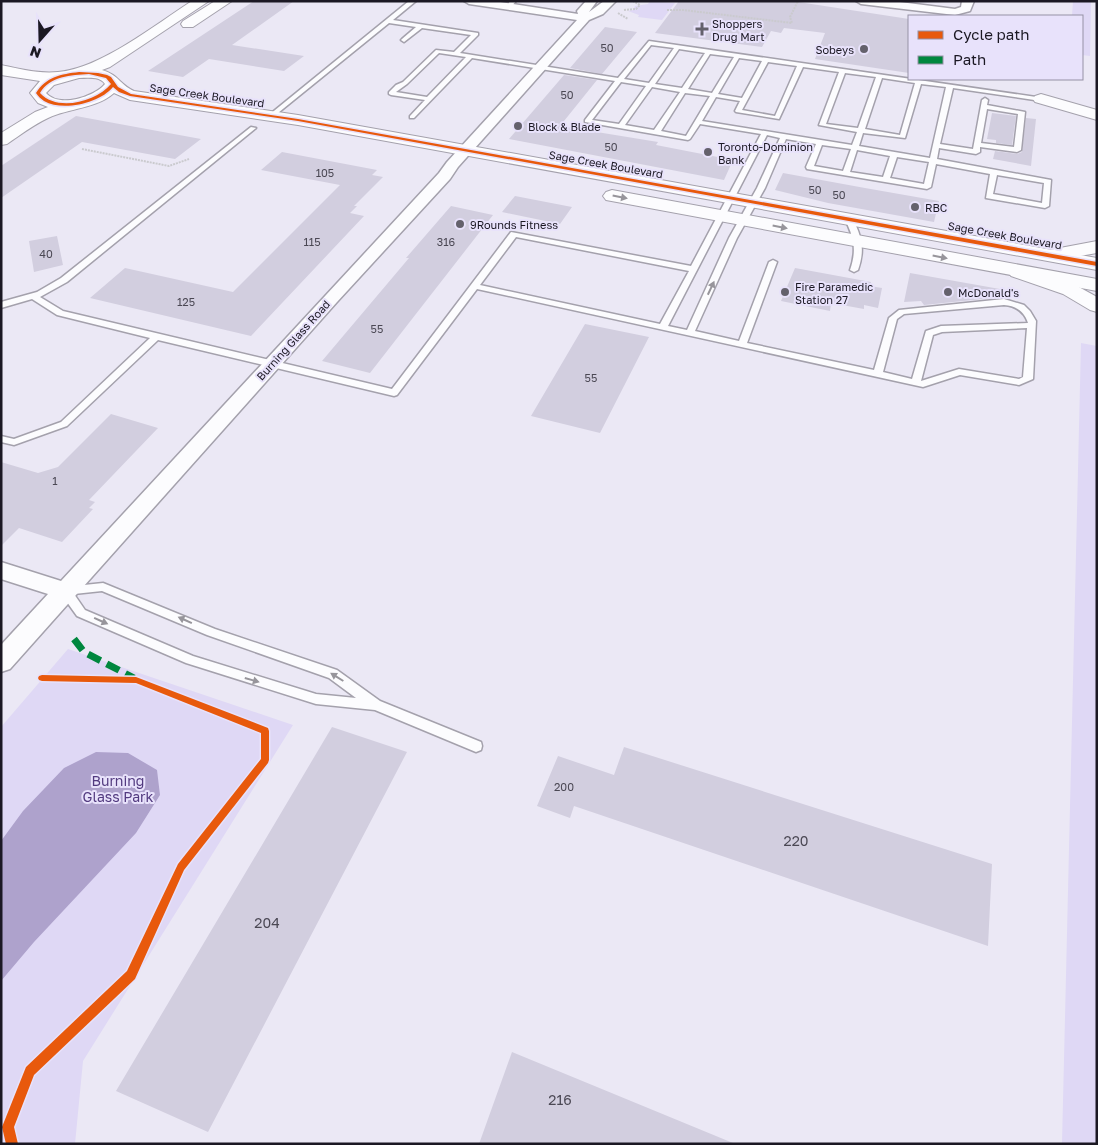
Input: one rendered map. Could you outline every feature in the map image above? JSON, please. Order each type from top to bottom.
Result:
[{"type":"street","points":[[1,70],[32,76],[60,77],[81,73],[105,64],[202,1]]},
{"type":"street","points":[[93,100],[105,94],[112,82],[111,74],[117,66],[225,1]]},
{"type":"street","points":[[469,1],[510,4],[585,18]]},
{"type":"street","name":"Burning Glass Road","points":[[585,18],[583,11],[592,1]]},
{"type":"street","name":"Burning Glass Road","points":[[1,662],[270,365],[445,176],[452,165],[585,18],[599,12],[611,1]]},
{"type":"street","points":[[861,1],[955,12],[966,8],[968,1]]},
{"type":"street","name":"Sage Creek Boulevard","points":[[81,73],[95,74],[112,82],[119,90],[130,95],[271,116],[1097,264]]},
{"type":"street","points":[[1,129],[28,112],[44,84],[60,77]]},
{"type":"street","points":[[1,78],[22,83],[40,94],[50,103],[71,104]]},
{"type":"street","points":[[1041,99],[1092,98]]},
{"type":"street","points":[[1041,99],[1097,115]]},
{"type":"street","name":"Sage Creek Boulevard","points":[[71,104],[93,100],[121,100],[196,117],[393,154]]},
{"type":"street","points":[[1,140],[41,114],[71,104]]},
{"type":"street","points":[[431,161],[527,179]]},
{"type":"street","points":[[594,192],[1018,272],[1097,284]]},
{"type":"street","points":[[1051,255],[1097,247]]},
{"type":"street","points":[[1018,272],[1070,290],[1097,306]]},
{"type":"street","points":[[1,570],[65,591]]},
{"type":"lane","points":[[271,116],[413,1]]},
{"type":"lane","points":[[388,21],[476,34],[456,53]]},
{"type":"lane","points":[[404,40],[421,26]]},
{"type":"lane","points":[[738,56],[688,138],[587,121],[649,43],[908,80]]},
{"type":"lane","points":[[620,127],[678,47]]},
{"type":"lane","points":[[429,99],[392,93],[438,51],[542,66],[563,72],[744,100]]},
{"type":"lane","points":[[656,133],[709,51]]},
{"type":"lane","points":[[412,117],[472,56]]},
{"type":"lane","points":[[766,59],[738,112],[777,118],[801,64]]},
{"type":"lane","points":[[843,70],[822,125],[903,138],[919,81]]},
{"type":"lane","points":[[846,173],[880,76]]},
{"type":"lane","points":[[911,80],[1041,99]]},
{"type":"lane","points":[[820,142],[810,167],[928,187],[950,86]]},
{"type":"lane","points":[[937,146],[976,152],[987,91]]},
{"type":"lane","points":[[977,144],[1017,150],[1022,112],[984,107]]},
{"type":"lane","points":[[698,122],[894,154],[1048,182],[1045,206],[990,196],[994,173]]},
{"type":"lane","points":[[1,305],[33,296],[64,280],[253,128]]},
{"type":"lane","points":[[663,327],[765,133]]},
{"type":"lane","points":[[690,332],[784,136]]},
{"type":"lane","points":[[886,180],[894,154]]},
{"type":"lane","points":[[849,219],[860,242],[860,252],[854,270]]},
{"type":"lane","points":[[33,296],[60,313],[156,338],[270,365],[306,371],[394,393],[514,234],[693,270]]},
{"type":"lane","points":[[742,344],[773,262]]},
{"type":"lane","points":[[474,286],[923,384],[959,372],[1019,382],[1028,379],[1032,325],[1028,312],[1018,304],[1011,303],[902,312],[893,318],[878,373]]},
{"type":"lane","points":[[916,382],[929,334],[941,329],[1032,325]]},
{"type":"lane","points":[[1,439],[14,442],[64,424],[156,338]]},
{"type":"lane","points":[[65,591],[103,587],[211,632],[334,674],[376,705],[476,746]]},
{"type":"lane","points":[[65,591],[81,613],[190,660],[316,699],[376,705]]},
{"type":"path","points":[[628,19],[616,12],[636,9],[640,5],[633,1]]},
{"type":"path","points":[[798,1],[790,17],[798,31]]},
{"type":"path","points":[[668,10],[683,10],[792,23]]},
{"type":"path","points":[[82,149],[168,166],[195,156]]},
{"type":"green space","points":[[650,1],[675,3],[662,20],[638,17],[639,15],[628,11],[633,10],[635,6],[648,4]]},
{"type":"green space","points":[[1073,1],[1091,1],[1090,56],[1083,55],[1083,15],[1072,15]]},
{"type":"green space","points":[[1081,343],[1097,346],[1097,1144],[1062,1144]]},
{"type":"green space","name":"Burning Glass Park","points":[[68,649],[293,725],[83,1061],[75,1144],[1,1144],[1,727]]},
{"type":"shaded area","points":[[96,752],[128,753],[157,770],[160,795],[136,833],[34,942],[1,981],[1,841],[23,811],[64,768]]},
{"type":"building","points":[[254,1],[294,1],[232,45],[304,56],[284,71],[209,59],[183,77],[148,71]]},
{"type":"building","points":[[679,1],[792,1],[908,19],[908,73],[815,59],[825,33],[784,28],[781,33],[771,31],[762,47],[655,33]]},
{"type":"building","points":[[605,27],[637,32],[602,74],[570,68]]},
{"type":"building","points":[[564,75],[597,80],[560,126],[658,142],[656,145],[733,160],[724,180],[509,139]]},
{"type":"building","points":[[992,113],[1016,116],[1012,145],[996,143],[996,140],[987,139]]},
{"type":"building","points":[[76,116],[201,139],[175,159],[82,142],[1,198],[1,166]]},
{"type":"building","points":[[1026,118],[1036,119],[1031,166],[993,159],[995,151],[1017,154],[1022,152]]},
{"type":"building","points":[[282,152],[377,170],[372,175],[383,177],[354,206],[357,206],[350,213],[364,216],[251,336],[90,298],[125,268],[233,292],[340,185],[261,170]]},
{"type":"building","points":[[783,173],[939,201],[934,222],[828,203],[775,190]]},
{"type":"building","points":[[515,196],[572,207],[560,224],[502,212]]},
{"type":"building","points":[[451,206],[493,215],[370,373],[322,361],[409,258],[406,258]]},
{"type":"building","points":[[57,236],[63,265],[34,272],[29,241]]},
{"type":"building","points":[[795,268],[871,282],[870,286],[882,288],[878,308],[864,305],[864,309],[831,303],[830,311],[781,301]]},
{"type":"building","name":"McDonald's","points":[[910,273],[1011,291],[1011,296],[924,305],[921,301],[904,302]]},
{"type":"building","points":[[585,324],[649,337],[600,433],[531,416]]},
{"type":"building","points":[[111,414],[158,428],[89,500],[95,502],[89,508],[93,509],[62,542],[19,528],[1,546],[1,462],[38,473],[58,467]]},
{"type":"building","points":[[332,727],[407,752],[208,1132],[116,1091]]},
{"type":"building","points":[[624,747],[992,864],[988,946],[574,806],[570,818],[537,806],[558,756],[614,775]]},
{"type":"building","points":[[512,1052],[733,1143],[733,1144],[479,1144]]},
{"type":"marked path","points":[[74,639],[84,652],[134,678]]},
{"type":"cycle path","points":[[113,85],[99,97],[76,104],[52,103],[43,99],[38,93],[49,81],[58,77],[79,73],[98,74],[111,79],[116,88],[130,95],[298,120],[1097,264]]},
{"type":"cycle path","points":[[12,1144],[8,1127],[30,1071],[131,975],[181,867],[265,760],[265,731],[136,680],[42,678]]},
{"type":"place","name":"Shoppers Drug Mart","points":[[702,29]]},
{"type":"place","name":"Sobeys","points":[[864,49]]},
{"type":"place","name":"Block & Blade","points":[[518,126]]},
{"type":"place","name":"Toronto-Dominion Bank","points":[[708,152]]},
{"type":"place","name":"RBC","points":[[915,207]]},
{"type":"place","name":"9Rounds Fitness","points":[[460,224]]},
{"type":"place","name":"Fire Paramedic Station 27","points":[[785,292]]},
{"type":"place","name":"McDonald's","points":[[948,292]]}]
